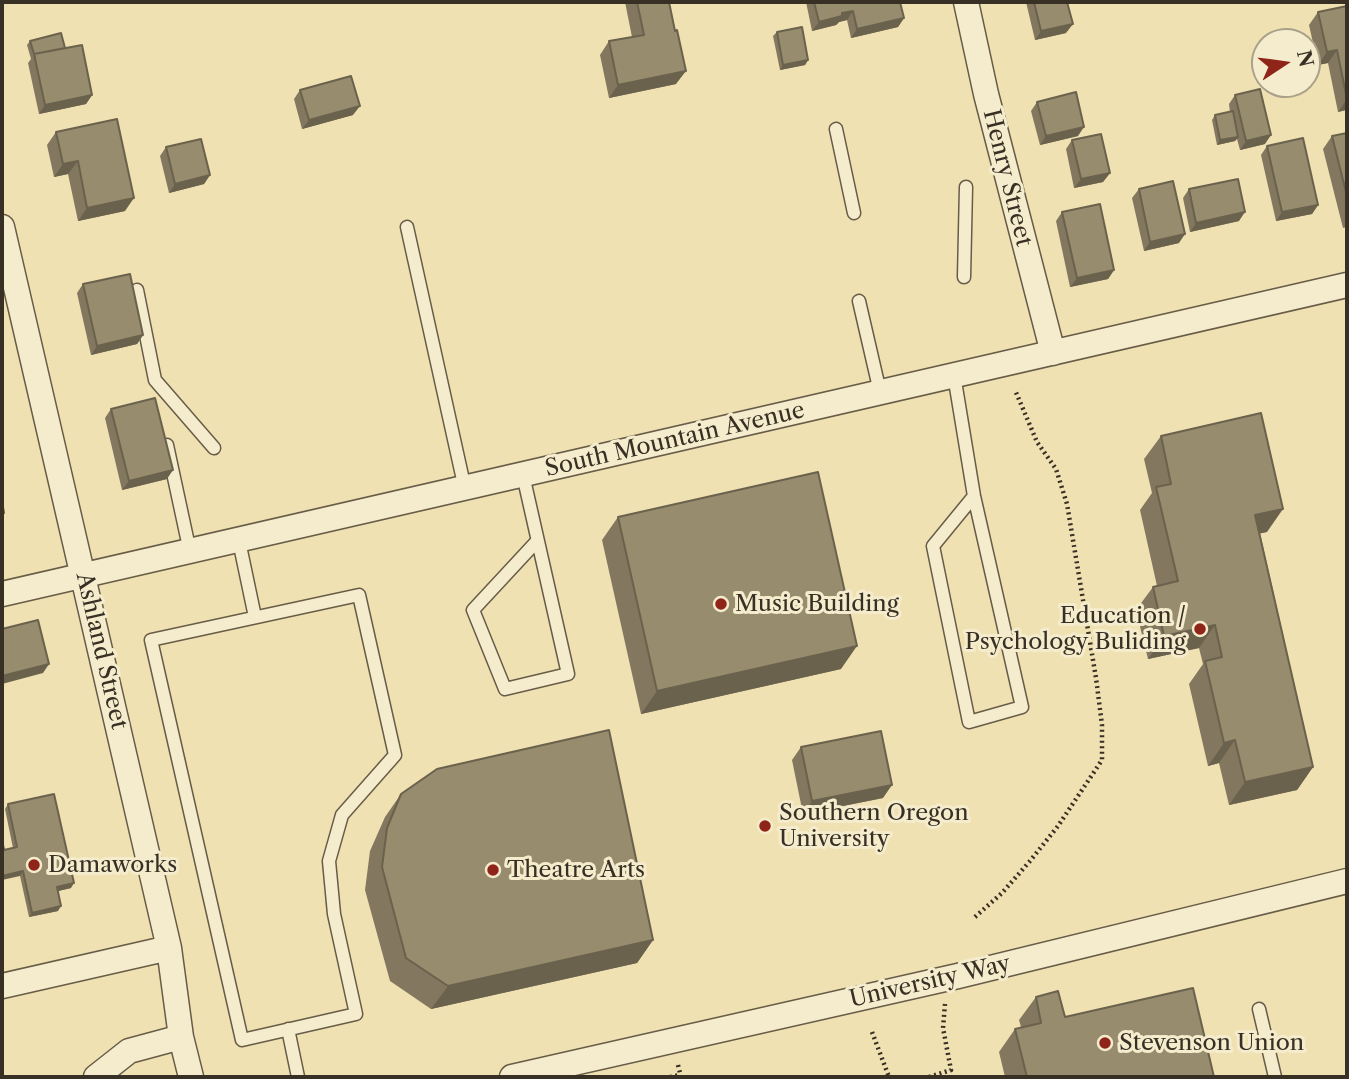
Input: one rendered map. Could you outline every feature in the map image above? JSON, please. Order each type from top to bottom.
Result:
[{"type":"street","name":"Henry Street","points":[[965,2],[1053,353]]},
{"type":"street","name":"Ashland Street","points":[[2,227],[10,301],[84,576],[169,948],[181,1037],[191,1077]]},
{"type":"street","name":"South Mountain Avenue","points":[[2,594],[1347,285]]},
{"type":"street","name":"University Way","points":[[512,1077],[958,976],[1347,881]]},
{"type":"street","points":[[2,986],[169,948]]},
{"type":"street","points":[[96,1077],[129,1051],[181,1037]]},
{"type":"lane","points":[[836,129],[855,213]]},
{"type":"lane","points":[[964,277],[966,187]]},
{"type":"lane","points":[[407,227],[465,489]]},
{"type":"lane","points":[[136,290],[155,380],[214,448]]},
{"type":"lane","points":[[859,301],[880,393]]},
{"type":"lane","points":[[954,375],[974,496],[1022,707],[969,722],[933,546],[974,496]]},
{"type":"lane","points":[[167,444],[190,552]]},
{"type":"lane","points":[[523,475],[568,674],[505,689],[473,610],[537,541]]},
{"type":"lane","points":[[239,541],[255,617]]},
{"type":"lane","points":[[359,595],[395,755],[342,816],[329,861],[334,914],[356,1014],[242,1040],[150,640],[255,617],[359,595]]},
{"type":"lane","points":[[1259,1009],[1275,1077]]},
{"type":"lane","points":[[288,1029],[298,1077]]},
{"type":"path","points":[[975,917],[1002,893],[1030,861],[1058,826],[1102,760],[1102,725],[1096,678],[1067,504],[1056,469],[1037,442],[1015,390]]},
{"type":"path","points":[[929,1077],[951,1070],[943,1028],[945,999]]},
{"type":"path","points":[[872,1032],[889,1077]]},
{"type":"path","points":[[670,1077],[680,1075]]},
{"type":"building","points":[[637,2],[669,2],[686,71],[618,85],[609,41],[644,35]]},
{"type":"building","points":[[814,2],[900,2],[904,18],[857,29],[853,11],[819,22]]},
{"type":"building","points":[[1034,2],[1067,2],[1073,24],[1041,31]]},
{"type":"building","points":[[1347,6],[1347,99],[1337,50],[1327,52],[1318,12]]},
{"type":"building","points":[[802,27],[808,60],[783,65],[777,32]]},
{"type":"building","points":[[61,33],[65,48],[34,54],[30,41]]},
{"type":"building","points":[[82,45],[92,95],[45,105],[34,54]]},
{"type":"building","points":[[351,76],[360,106],[309,120],[300,90]]},
{"type":"building","points":[[1251,91],[1251,98],[1262,98],[1271,135],[1246,141],[1235,95]]},
{"type":"building","points":[[1076,92],[1084,127],[1046,136],[1037,102]]},
{"type":"building","points":[[1233,111],[1238,137],[1220,140],[1215,115]]},
{"type":"building","points":[[117,119],[134,198],[87,208],[78,161],[63,164],[56,132]]},
{"type":"building","points":[[1347,133],[1347,196],[1332,136]]},
{"type":"building","points":[[1101,134],[1110,173],[1081,179],[1072,140]]},
{"type":"building","points":[[1303,138],[1318,205],[1282,212],[1267,146]]},
{"type":"building","points":[[201,139],[210,175],[175,184],[166,147]]},
{"type":"building","points":[[1238,179],[1245,212],[1196,223],[1189,189]]},
{"type":"building","points":[[1173,181],[1185,234],[1150,242],[1139,189]]},
{"type":"building","points":[[1100,204],[1114,270],[1077,278],[1062,212]]},
{"type":"building","points":[[130,274],[143,335],[97,346],[83,284]]},
{"type":"building","points":[[155,398],[173,470],[129,481],[111,409]]},
{"type":"building","name":"Education / Psychology Buliding","points":[[1261,413],[1283,509],[1255,515],[1313,767],[1245,782],[1235,740],[1224,743],[1205,661],[1222,657],[1215,625],[1164,636],[1153,587],[1178,581],[1156,487],[1171,484],[1161,436]]},
{"type":"building","name":"Music Building","points":[[818,472],[857,646],[657,691],[618,517]]},
{"type":"building","points":[[38,620],[49,664],[2,676],[2,629]]},
{"type":"building","name":"Theatre Arts","points":[[609,730],[653,940],[448,986],[406,958],[382,867],[387,828],[401,794],[437,769]]},
{"type":"building","points":[[881,731],[892,785],[812,801],[801,747]]},
{"type":"building","name":"Damaworks","points":[[54,794],[74,883],[57,887],[61,906],[32,913],[23,871],[2,876],[2,839],[4,850],[17,847],[8,804]]},
{"type":"building","name":"Stevenson Union","points":[[1193,988],[1214,1077],[1027,1077],[1015,1029],[1041,1023],[1036,997],[1058,991],[1065,1017]]},
{"type":"place","name":"Music Building","points":[[721,604]]},
{"type":"place","name":"Education / Psychology Buliding","points":[[1200,629]]},
{"type":"place","name":"Southern Oregon University","points":[[765,826]]},
{"type":"place","name":"Damaworks","points":[[34,865]]},
{"type":"place","name":"Theatre Arts","points":[[493,870]]},
{"type":"place","name":"Stevenson Union","points":[[1105,1043]]}]
